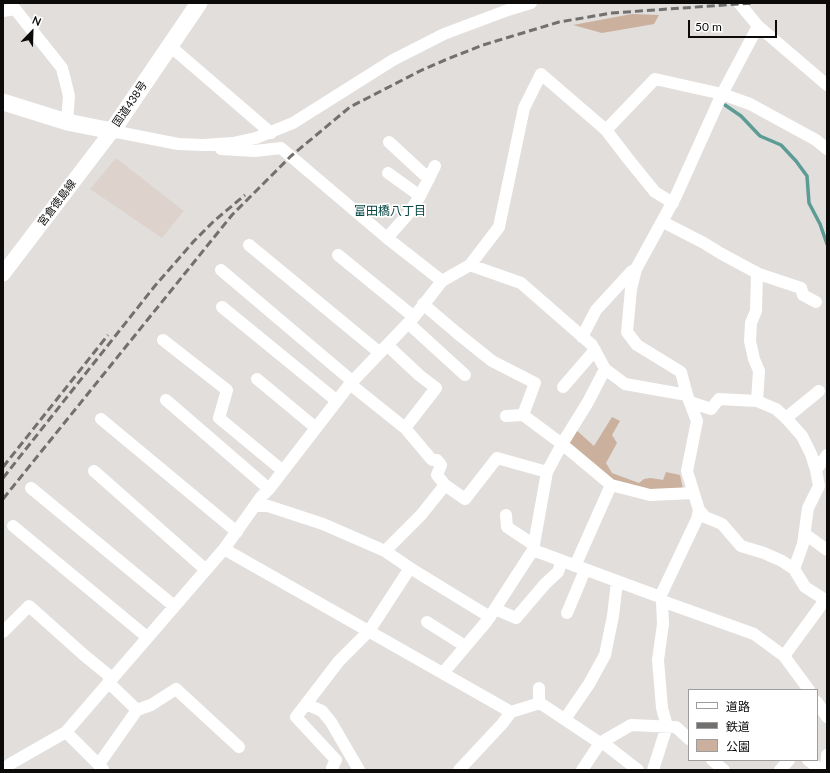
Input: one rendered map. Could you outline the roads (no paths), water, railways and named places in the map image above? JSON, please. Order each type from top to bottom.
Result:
[{"type":"highway","name":"国道438号","points":[[3,102],[67,122],[112,131],[199,3]]},
{"type":"main road","name":"宮倉徳島線","points":[[3,274],[112,131]]},
{"type":"street","points":[[112,131],[178,144],[203,145],[233,142],[271,133],[293,123],[393,60],[444,34],[468,24],[531,3]]},
{"type":"street","points":[[739,3],[758,26],[827,85]]},
{"type":"street","points":[[13,6],[62,68],[69,96],[67,122]]},
{"type":"street","points":[[758,26],[722,94],[673,203],[636,269],[631,289],[627,332],[637,345],[680,372],[697,421],[687,470],[699,510],[704,517],[722,524],[741,546],[782,561],[794,569],[805,587],[826,600],[784,656]]},
{"type":"street","points":[[170,46],[271,133]]},
{"type":"street","points":[[8,766],[66,732],[224,549],[255,506],[351,383],[411,320],[442,281],[470,265],[499,227],[524,108],[541,74],[606,130],[655,192],[673,203]]},
{"type":"street","points":[[606,130],[655,79],[722,94],[750,104],[816,140],[827,149]]},
{"type":"street","points":[[389,142],[428,179]]},
{"type":"street","points":[[203,145],[218,148],[255,151],[281,148],[387,238],[442,281]]},
{"type":"street","points":[[387,238],[410,213],[435,166]]},
{"type":"street","points":[[388,173],[420,196]]},
{"type":"street","points":[[663,222],[704,243],[758,274],[801,288],[803,295],[816,302]]},
{"type":"street","points":[[249,245],[436,388],[405,428]]},
{"type":"street","points":[[338,255],[411,320],[465,375]]},
{"type":"street","points":[[470,265],[521,283],[592,345],[605,370],[625,384],[689,398],[711,410],[719,399],[757,401],[776,409],[786,418],[802,436],[811,454],[819,486],[808,508],[803,544],[794,569]]},
{"type":"street","points":[[582,337],[596,310],[630,272],[636,269]]},
{"type":"street","points":[[221,270],[405,428],[432,460],[437,460],[441,465],[437,475],[445,486],[465,499],[497,458],[547,472]]},
{"type":"street","points":[[757,401],[759,371],[754,359],[750,342],[751,323],[756,311],[758,274]]},
{"type":"street","points":[[423,304],[492,361],[535,383],[523,415]]},
{"type":"street","points":[[222,308],[337,401]]},
{"type":"street","points":[[163,340],[227,390],[219,418],[283,471]]},
{"type":"street","points":[[563,387],[595,350]]},
{"type":"street","points":[[442,672],[490,616],[534,548],[547,472],[605,370]]},
{"type":"street","points":[[257,379],[316,428]]},
{"type":"street","points":[[786,418],[819,391]]},
{"type":"street","points":[[166,400],[269,490]]},
{"type":"street","points":[[506,416],[523,415],[562,444],[611,485],[650,496],[693,493]]},
{"type":"street","points":[[101,419],[237,532]]},
{"type":"street","points":[[816,471],[827,455]]},
{"type":"street","points":[[94,471],[206,570]]},
{"type":"street","points":[[816,471],[827,479]]},
{"type":"street","points":[[567,613],[580,568],[611,485]]},
{"type":"street","points":[[385,551],[421,515],[445,486]]},
{"type":"street","points":[[31,488],[174,606]]},
{"type":"street","points":[[268,506],[269,490]]},
{"type":"street","points":[[255,506],[268,506],[323,524],[385,551],[410,568],[490,616]]},
{"type":"street","points":[[653,770],[667,726],[662,708],[658,660],[663,624],[661,599],[697,519],[699,510]]},
{"type":"street","points":[[506,515],[507,527],[534,548],[562,561],[754,634],[784,656],[808,689]]},
{"type":"street","points":[[12,526],[147,637]]},
{"type":"street","points":[[805,534],[827,550]]},
{"type":"street","points":[[224,549],[512,712]]},
{"type":"street","points":[[444,596],[490,616],[516,618],[558,572],[562,561]]},
{"type":"street","points":[[332,768],[336,760],[296,717],[340,661],[369,631],[410,568]]},
{"type":"street","points":[[565,719],[589,684],[605,655],[613,616],[617,582]]},
{"type":"street","points":[[3,632],[29,606],[110,680],[137,710]]},
{"type":"street","points":[[427,622],[465,646]]},
{"type":"street","points":[[539,688],[538,698],[540,702],[601,742],[638,770]]},
{"type":"street","points":[[66,732],[101,767],[137,710],[151,705],[176,689],[239,747]]},
{"type":"street","points":[[459,770],[512,712],[540,702]]},
{"type":"street","points":[[306,704],[322,711],[331,722],[359,770]]},
{"type":"street","points":[[818,704],[827,717]]},
{"type":"street","points":[[582,770],[601,742],[631,725],[667,726],[676,728],[688,738]]},
{"type":"street","points":[[826,770],[827,755]]},
{"type":"street","points":[[713,761],[724,770]]},
{"type":"street","points":[[780,770],[788,761]]},
{"type":"street","points":[[809,761],[821,770]]},
{"type":"waterway","points":[[725,105],[741,116],[760,136],[781,145],[796,161],[807,176],[809,203],[820,224],[827,244]]},
{"type":"railway","points":[[3,499],[232,215],[291,156],[350,107],[422,70],[445,60],[483,45],[559,22],[612,13],[753,3]]},
{"type":"railway","points":[[3,478],[154,287],[194,241],[214,221],[245,195]]},
{"type":"railway","points":[[3,467],[108,335]]},
{"type":"district","name":"富田橋八丁目","points":[[390,211]]}]
